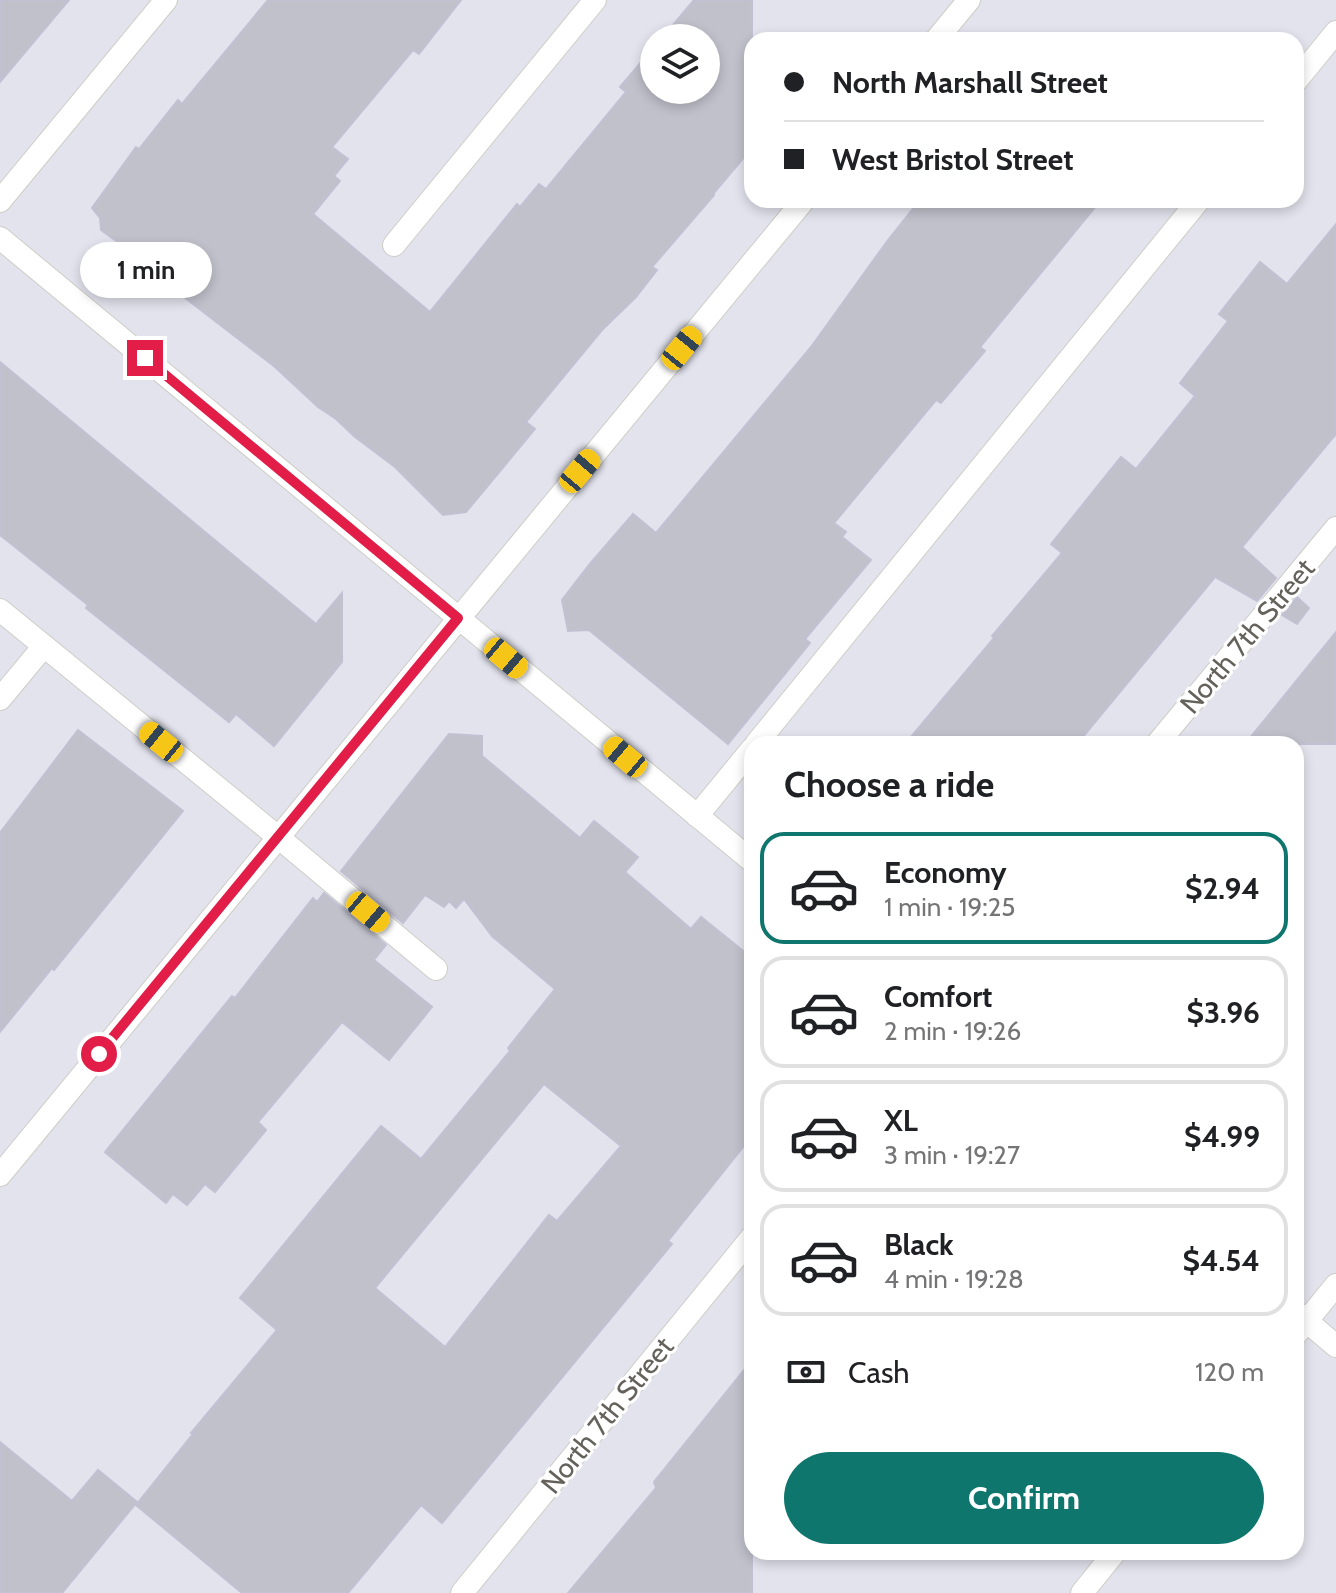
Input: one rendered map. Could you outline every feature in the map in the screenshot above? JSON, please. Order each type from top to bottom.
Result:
[{"type":"street","points":[[0,201],[166,0]]},
{"type":"street","points":[[394,245],[595,0]]},
{"type":"street","points":[[943,32],[969,0]]},
{"type":"street","points":[[1304,71],[1336,32]]},
{"type":"street","points":[[0,1175],[797,208]]},
{"type":"street","points":[[762,736],[1192,208]]},
{"type":"street","points":[[0,238],[744,854]]},
{"type":"street","name":"North 7th Street","points":[[1164,736],[1336,528]]},
{"type":"street","points":[[0,610],[436,969]]},
{"type":"street","points":[[0,699],[44,646]]},
{"type":"street","points":[[697,816],[744,758]]},
{"type":"street","name":"North 7th Street","points":[[462,1593],[744,1247]]},
{"type":"street","points":[[1304,1317],[1336,1285]]},
{"type":"street","points":[[1304,1325],[1336,1346]]},
{"type":"street","points":[[1082,1593],[1109,1560]]},
{"type":"building","points":[[0,0],[69,0],[0,82]]},
{"type":"building","points":[[268,0],[461,0],[419,54],[413,50],[332,147],[348,159],[334,176],[340,181],[313,214],[430,312],[517,204],[520,207],[539,184],[546,189],[626,92],[620,87],[640,63],[640,104],[720,104],[720,24],[674,24],[694,0],[752,0],[752,32],[744,32],[744,157],[652,267],[657,270],[636,297],[602,330],[526,422],[535,429],[466,512],[443,515],[395,467],[318,407],[275,367],[180,294],[155,269],[101,230],[100,218],[92,208],[136,147],[139,149],[178,100],[182,104]]},
{"type":"building","points":[[914,208],[1094,208],[980,347],[985,351],[941,403],[936,400],[834,523],[846,532],[842,537],[871,560],[805,639],[810,643],[728,744],[589,630],[568,631],[562,600],[633,514],[656,533],[811,347]]},
{"type":"building","points":[[1336,224],[1336,434],[1242,547],[1276,578],[1257,601],[1215,577],[1084,736],[912,736],[1062,553],[1051,544],[1121,457],[1136,469],[1195,396],[1180,383],[1228,321],[1219,314],[1260,262],[1287,284]]},
{"type":"building","points":[[0,362],[316,624],[342,593],[342,662],[274,746],[236,714],[229,722],[0,535]]},
{"type":"building","points":[[1297,597],[1309,608],[1297,624],[1282,615]]},
{"type":"building","points":[[1336,632],[1336,744],[1304,744],[1304,736],[1252,736]]},
{"type":"building","points":[[78,730],[183,811],[0,1032],[0,833]]},
{"type":"building","points":[[449,734],[482,736],[482,756],[580,838],[594,821],[638,857],[625,872],[691,929],[701,917],[744,952],[744,1146],[668,1241],[672,1244],[442,1523],[421,1505],[348,1593],[242,1593],[136,1505],[277,1330],[240,1298],[381,1126],[421,1159],[510,1051],[508,1048],[555,989],[492,936],[464,899],[456,908],[449,901],[444,907],[425,895],[403,923],[341,871]],"holes":[[[544,1084],[621,1146],[557,1221],[549,1215],[445,1347],[375,1288]]]},
{"type":"building","points":[[324,893],[386,945],[374,960],[432,1007],[389,1060],[342,1022],[258,1122],[266,1130],[215,1192],[205,1184],[187,1205],[173,1194],[166,1203],[105,1152],[232,996],[235,998],[313,898],[317,902]]},
{"type":"building","points":[[744,1370],[744,1560],[752,1560],[752,1593],[568,1593],[656,1488],[654,1482]]},
{"type":"building","points":[[0,1442],[72,1501],[98,1470],[137,1502],[62,1593],[0,1593]]},
{"type":"route","points":[[99,1054],[458,618],[145,358]]}]
